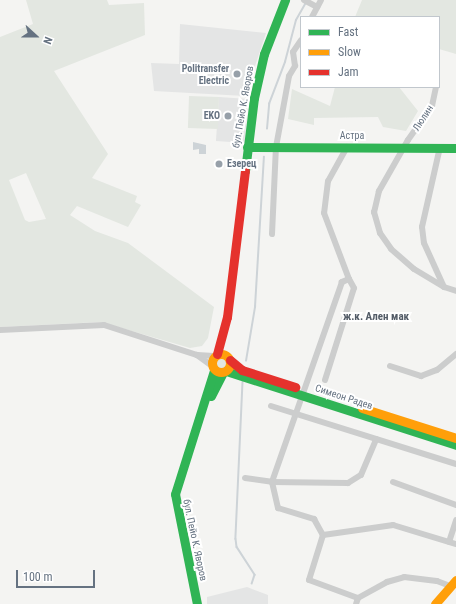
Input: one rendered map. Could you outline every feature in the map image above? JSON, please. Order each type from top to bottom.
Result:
[{"type":"street","name":"бул. Пейо К. Яворов","points":[[197,604],[175,494],[218,365],[227,317],[247,147],[260,68],[285,0]]},
{"type":"street","points":[[304,0],[314,6]]},
{"type":"street","points":[[312,16],[314,6],[321,0]]},
{"type":"street","points":[[272,234],[276,147],[289,76],[295,66],[293,52],[300,42]]},
{"type":"street","name":"Люлин","points":[[436,88],[432,106],[408,140],[406,147],[376,197],[374,212],[376,224],[391,249],[414,269],[444,287],[456,291]]},
{"type":"street","name":"Астра","points":[[247,147],[456,148]]},
{"type":"street","points":[[325,380],[354,288],[349,279],[324,213],[328,181],[347,147]]},
{"type":"street","points":[[440,147],[422,227],[424,243],[444,287]]},
{"type":"street","points":[[349,279],[342,282],[272,482],[278,508],[314,519],[323,535],[309,580],[357,601],[387,582],[404,577],[453,583]]},
{"type":"street","name":"бул. Пейо К. Яворов","points":[[227,317],[229,359]]},
{"type":"street","points":[[0,330],[104,325],[197,356],[218,365],[229,359]]},
{"type":"street","name":"Симеон Радев","points":[[456,438],[303,392],[218,365],[222,354],[242,370],[303,392],[456,445]]},
{"type":"street","points":[[390,366],[422,376],[437,370],[456,354]]},
{"type":"street","points":[[271,406],[456,464]]},
{"type":"street","points":[[245,478],[272,482],[348,483],[361,475],[376,439]]},
{"type":"street","points":[[393,482],[456,505]]},
{"type":"street","points":[[449,542],[456,520]]},
{"type":"street","points":[[323,535],[393,525],[456,544]]},
{"type":"street","points":[[435,604],[453,583]]},
{"type":"shaded area","points":[[26,0],[107,0],[109,5],[144,3],[145,35],[54,71],[108,154],[92,178],[137,196],[135,202],[141,205],[128,227],[77,206],[70,215],[95,231],[128,243],[214,307],[208,338],[202,346],[190,348],[101,322],[0,327],[0,37],[33,24]],"holes":[[[26,173],[46,219],[29,222],[25,220],[9,180]]]},
{"type":"shaded area","points":[[362,0],[456,0],[456,54],[440,49],[440,16],[355,16]]},
{"type":"shaded area","points":[[180,24],[266,33],[245,96],[154,91],[151,63],[179,64]]},
{"type":"shaded area","points":[[335,88],[400,88],[418,111],[406,131],[383,127],[378,117],[314,118],[314,125],[288,119],[292,89],[330,106]]},
{"type":"shaded area","points":[[189,96],[219,97],[218,129],[188,128]]},
{"type":"shaded area","points":[[219,97],[248,99],[245,143],[216,141]]},
{"type":"shaded area","points":[[193,142],[206,145],[206,154],[199,154],[199,149],[193,150]]},
{"type":"shaded area","points":[[218,356],[224,356],[228,360],[228,366],[224,370],[218,370],[214,366],[214,360]]},
{"type":"shaded area","points":[[247,587],[268,595],[268,604],[207,604],[207,597]]},
{"type":"waterway","points":[[267,129],[269,104],[285,62],[296,20],[306,3]]},
{"type":"waterway","points":[[246,361],[255,307],[264,157]]},
{"type":"waterway","points":[[243,382],[236,539],[237,547],[255,575],[252,584]]},
{"type":"traffic: fast","points":[[245,171],[254,98],[264,54],[285,0]]},
{"type":"traffic: fast","points":[[247,147],[456,148]]},
{"type":"traffic: fast","points":[[197,604],[175,494],[214,370]]},
{"type":"traffic: fast","points":[[226,371],[456,445]]},
{"type":"traffic: fast","points":[[211,396],[223,372]]},
{"type":"traffic: slow","points":[[217,354],[225,354],[230,359],[230,363],[228,370],[225,372],[217,372],[212,367],[212,359],[217,354]]},
{"type":"traffic: slow","points":[[362,408],[456,438]]},
{"type":"traffic: slow","points":[[435,604],[456,580]]},
{"type":"traffic: jam","points":[[217,354],[227,317],[245,171]]},
{"type":"traffic: jam","points":[[230,360],[242,370],[295,387]]},
{"type":"place","name":"Politransfer Electric","points":[[237,74]]},
{"type":"place","name":"EKO","points":[[228,116]]},
{"type":"place","name":"Езерец","points":[[219,164]]},
{"type":"district","name":"ж.к. Ален мак","points":[[376,317]]}]
